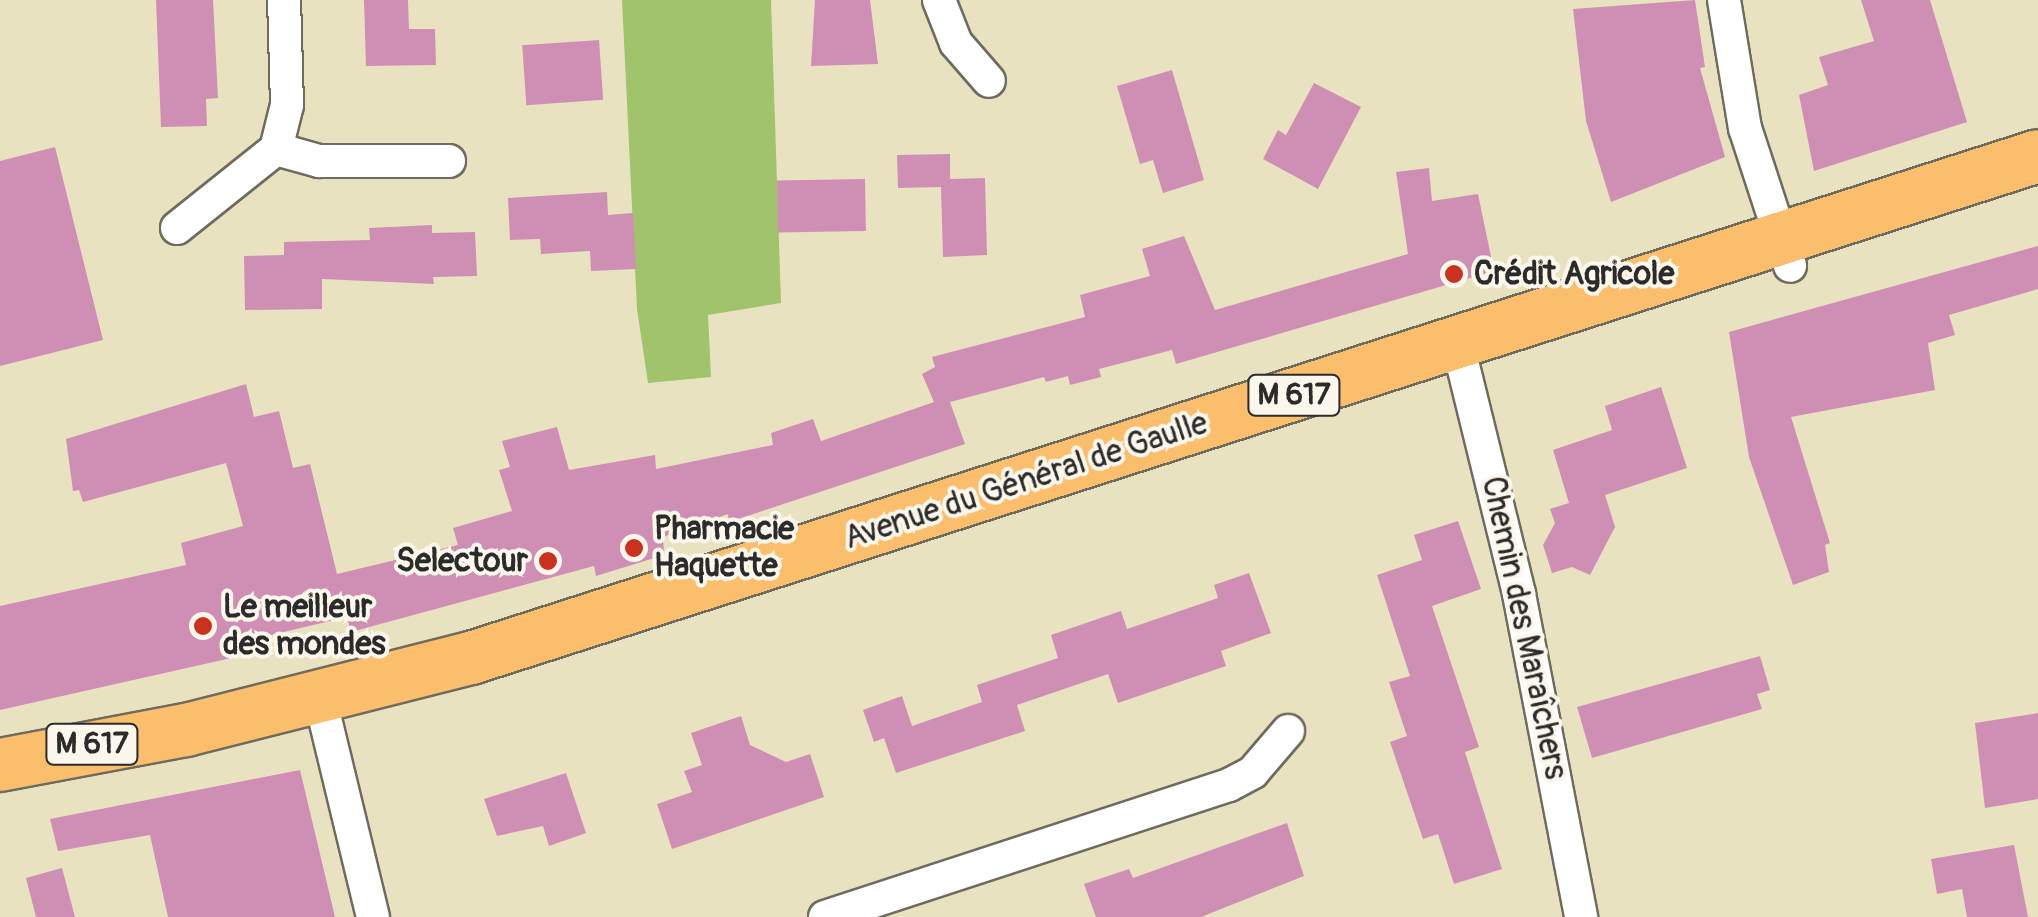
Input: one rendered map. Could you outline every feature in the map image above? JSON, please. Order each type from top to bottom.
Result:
[{"type":"main road","name":"Avenue du Général de Gaulle","points":[[1785,253],[2038,156]]},
{"type":"main road","name":"Avenue du Général de Gaulle","points":[[0,765],[186,730],[471,658],[1785,253],[2038,189]]},
{"type":"main road","name":"Avenue du Général de Gaulle","points":[[0,795],[100,770],[186,730]]},
{"type":"street","points":[[177,228],[276,149],[287,105],[284,0]]},
{"type":"street","points":[[939,0],[956,43],[989,81]]},
{"type":"street","points":[[1724,0],[1742,114],[1785,253]]},
{"type":"street","points":[[276,149],[319,160],[450,162]]},
{"type":"street","name":"Chemin des Maraîchers","points":[[1462,355],[1520,594],[1581,917]]},
{"type":"street","points":[[320,698],[374,917]]},
{"type":"street","points":[[825,917],[1229,785],[1253,772],[1288,731]]},
{"type":"green space","points":[[622,0],[771,0],[781,303],[708,315],[711,377],[648,383],[637,309]]},
{"type":"building","points":[[156,0],[213,0],[218,98],[206,99],[207,126],[161,127]]},
{"type":"building","points":[[364,0],[408,0],[409,29],[435,29],[436,65],[366,66]]},
{"type":"building","points":[[815,0],[870,0],[878,64],[811,66]]},
{"type":"building","points":[[1695,0],[1705,67],[1700,68],[1725,157],[1611,202],[1586,121],[1573,9]]},
{"type":"building","points":[[1861,0],[1930,0],[1967,122],[1814,171],[1799,95],[1828,85],[1819,57],[1874,41]]},
{"type":"building","points":[[599,40],[603,100],[526,105],[522,45]]},
{"type":"building","points":[[1172,70],[1204,180],[1163,193],[1153,160],[1140,164],[1117,86]]},
{"type":"building","points":[[1314,83],[1361,107],[1318,189],[1263,159],[1278,130],[1286,135]]},
{"type":"building","points":[[55,147],[103,340],[0,366],[0,161]]},
{"type":"building","points":[[950,154],[950,179],[985,178],[987,255],[943,257],[941,187],[898,188],[897,155]]},
{"type":"building","points":[[1429,168],[1432,201],[1478,194],[1494,271],[1176,364],[1172,350],[1099,369],[1101,377],[1070,385],[1068,376],[1046,382],[1044,377],[950,402],[965,444],[729,522],[728,514],[663,537],[664,555],[596,576],[594,566],[351,632],[347,617],[245,641],[249,654],[0,710],[0,606],[186,565],[181,543],[243,526],[226,463],[83,502],[79,490],[73,491],[66,439],[246,384],[254,417],[279,411],[293,468],[310,464],[337,574],[458,545],[453,528],[512,511],[499,470],[510,467],[502,441],[557,427],[569,470],[655,455],[656,469],[773,445],[771,433],[813,419],[821,441],[934,402],[922,374],[935,367],[932,357],[1085,317],[1080,295],[1150,276],[1142,249],[1184,236],[1215,310],[1408,254],[1396,172]]},
{"type":"building","points":[[865,179],[866,231],[778,233],[777,181]]},
{"type":"building","points":[[607,192],[608,215],[633,213],[636,269],[591,271],[590,251],[541,254],[540,239],[510,240],[508,198]]},
{"type":"building","points":[[432,225],[432,233],[475,232],[477,276],[433,277],[434,284],[322,279],[322,309],[245,310],[244,256],[284,255],[284,242],[370,240],[369,228]]},
{"type":"building","points":[[2038,246],[2038,289],[1949,315],[1955,335],[1928,343],[1935,390],[1791,417],[1830,543],[1825,545],[1829,572],[1793,585],[1749,457],[1729,332]]},
{"type":"building","points":[[1661,387],[1687,468],[1605,495],[1615,527],[1590,575],[1572,567],[1552,573],[1543,545],[1555,523],[1550,509],[1569,503],[1553,450],[1612,430],[1605,406]]},
{"type":"building","points":[[1458,521],[1481,589],[1432,606],[1479,747],[1465,752],[1502,869],[1454,884],[1438,834],[1423,839],[1390,742],[1407,736],[1389,682],[1410,676],[1377,575],[1422,560],[1414,535]]},
{"type":"building","points":[[1249,573],[1271,633],[1221,651],[1226,666],[1118,703],[1108,674],[1017,705],[1025,731],[896,773],[884,738],[874,742],[863,710],[902,696],[912,726],[982,702],[977,685],[1058,658],[1051,635],[1121,611],[1127,629],[1218,598],[1214,585]]},
{"type":"building","points":[[1760,656],[1770,690],[1757,694],[1762,709],[1592,758],[1577,707]]},
{"type":"building","points":[[2038,713],[2038,799],[1985,808],[1975,723]]},
{"type":"building","points":[[741,716],[750,745],[786,762],[810,754],[824,797],[672,849],[657,804],[692,792],[684,771],[702,765],[691,733]]},
{"type":"building","points":[[300,770],[335,917],[168,917],[150,835],[58,851],[50,819]]},
{"type":"building","points":[[566,773],[586,833],[549,846],[543,826],[497,836],[484,799]]},
{"type":"building","points":[[1287,823],[1304,876],[1201,917],[1096,917],[1084,884],[1129,869],[1133,878]]},
{"type":"building","points":[[2014,845],[2028,917],[1967,917],[1962,889],[1937,894],[1931,859]]},
{"type":"building","points":[[62,868],[75,917],[36,917],[26,878]]},
{"type":"place","name":"Crédit Agricole","points":[[1454,274]]},
{"type":"place","name":"Pharmacie Haquette","points":[[634,548]]},
{"type":"place","name":"Selectour","points":[[548,561]]},
{"type":"place","name":"Le meilleur des mondes","points":[[203,626]]}]
